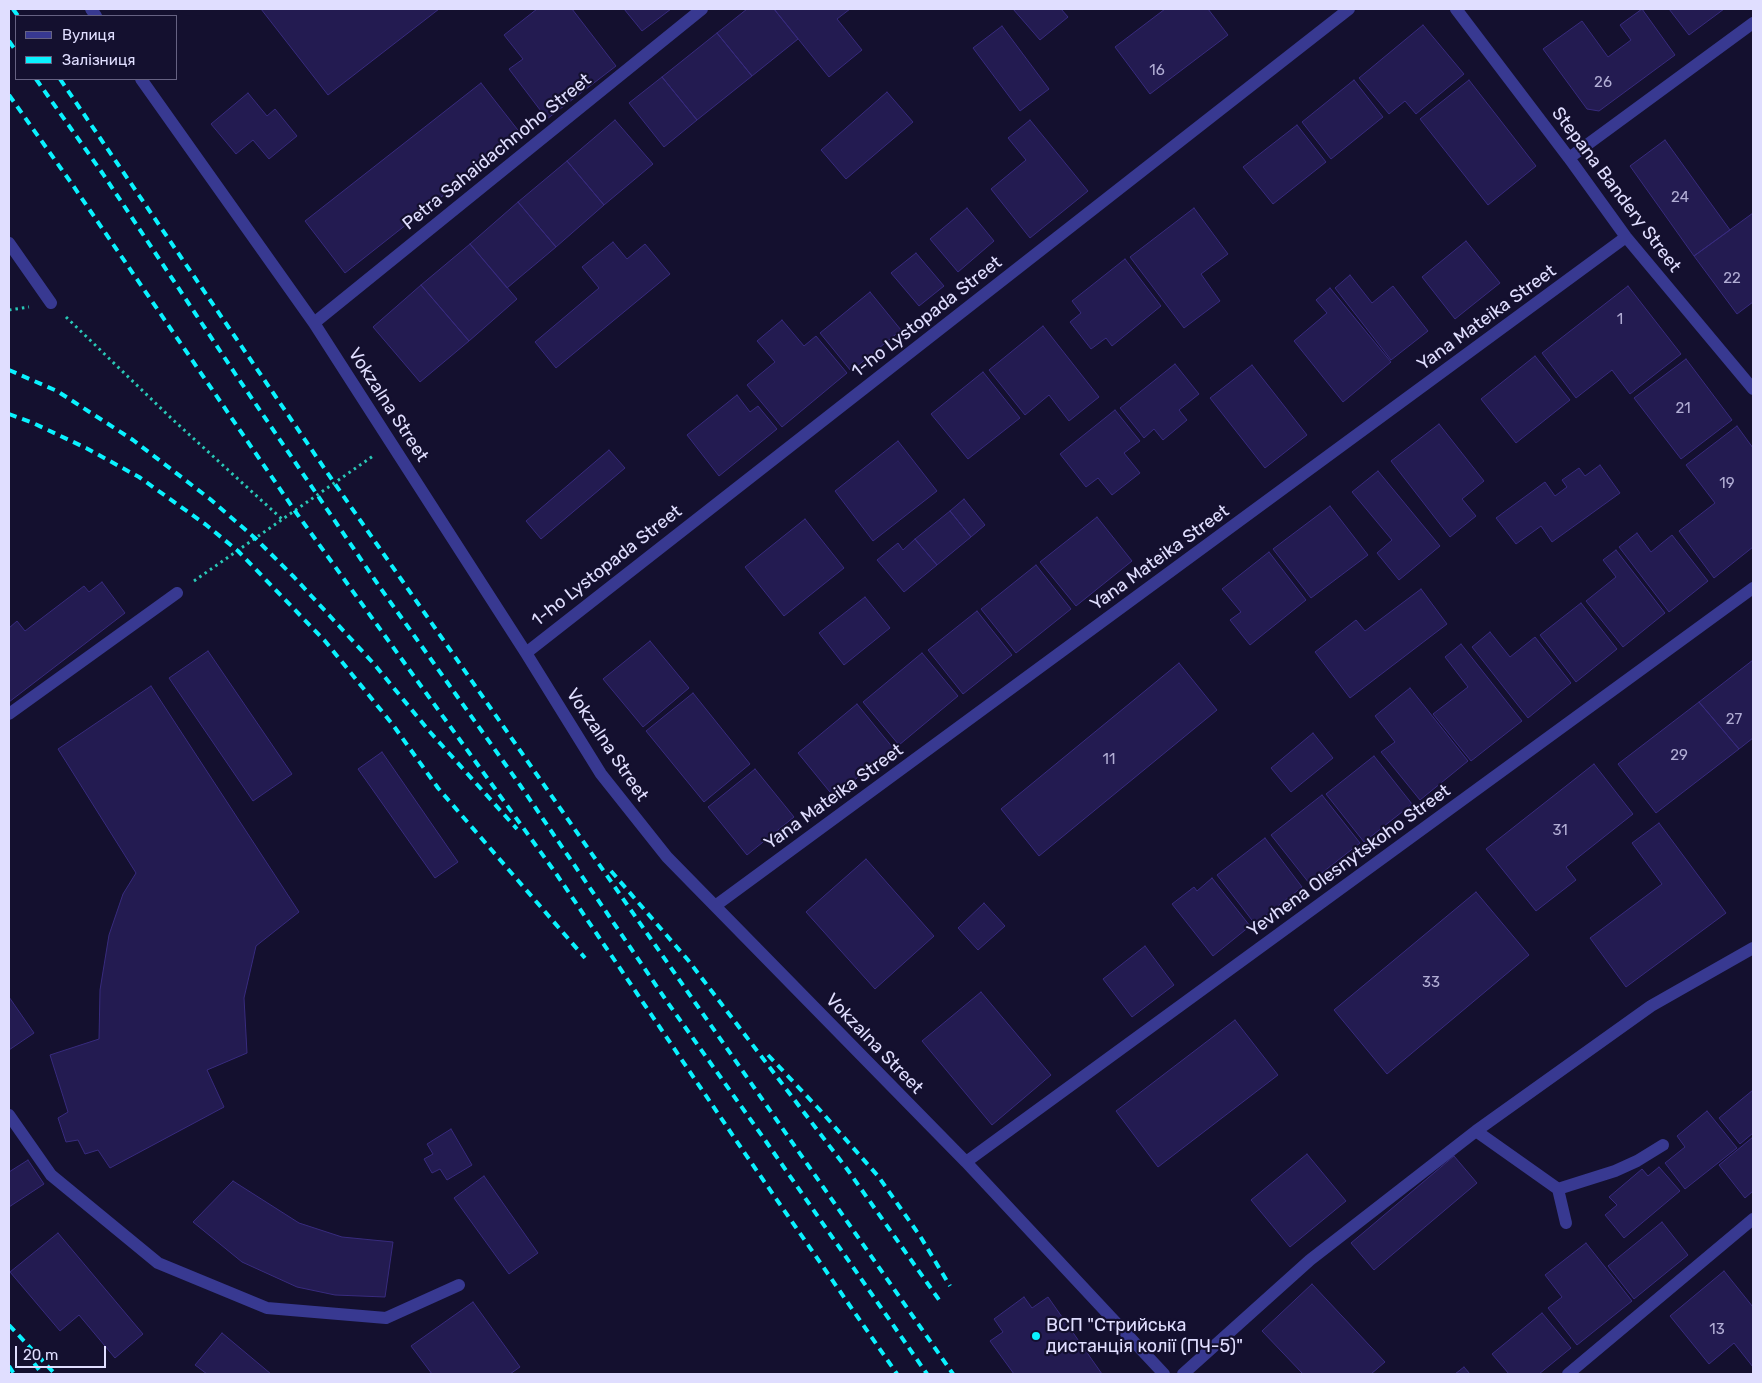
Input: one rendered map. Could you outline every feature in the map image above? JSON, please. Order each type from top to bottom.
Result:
[{"type":"street","name":"Petra Sahaidachnoho Street","points":[[314,323],[702,9]]},
{"type":"street","name":"1-ho Lystopada Street","points":[[526,653],[1349,9]]},
{"type":"street","name":"Stepana Bandery Street","points":[[1456,9],[1569,158],[1626,238],[1753,389]]},
{"type":"street","points":[[1569,158],[1753,23]]},
{"type":"street","name":"Vokzalna Street","points":[[142,80],[314,323],[526,653],[601,774],[667,857],[966,1162],[1164,1374]]},
{"type":"street","name":"Yana Mateika Street","points":[[715,906],[1626,238]]},
{"type":"street","points":[[9,243],[51,302]]},
{"type":"street","name":"Yevhena Olesnytskoho Street","points":[[966,1162],[1753,588]]},
{"type":"street","points":[[9,714],[177,593]]},
{"type":"street","points":[[1183,1374],[1310,1260],[1476,1131],[1651,1006],[1753,948]]},
{"type":"street","points":[[9,1115],[51,1175],[158,1263],[267,1308],[386,1318],[458,1285]]},
{"type":"street","points":[[1476,1131],[1558,1189],[1566,1223]]},
{"type":"street","points":[[1558,1189],[1615,1171],[1637,1161],[1663,1145]]},
{"type":"street","points":[[1568,1374],[1753,1218]]},
{"type":"path","points":[[51,302],[171,418],[282,520]]},
{"type":"path","points":[[177,593],[391,442]]},
{"type":"building","points":[[261,9],[439,9],[328,95]]},
{"type":"building","points":[[537,9],[572,9],[616,66],[547,119],[509,69],[523,59],[504,35]]},
{"type":"building","points":[[624,9],[671,9],[642,31]]},
{"type":"building","points":[[747,9],[774,9],[798,39],[752,76],[717,33]]},
{"type":"building","points":[[774,9],[850,9],[837,19],[862,50],[829,77]]},
{"type":"building","points":[[1013,9],[1061,9],[1068,17],[1040,40]]},
{"type":"building","points":[[1165,9],[1208,9],[1228,35],[1150,94],[1115,47]]},
{"type":"building","points":[[1642,9],[1675,55],[1599,111],[1587,109],[1543,49],[1582,21],[1608,57],[1631,40],[1620,25]]},
{"type":"building","points":[[1669,9],[1724,9],[1689,35]]},
{"type":"building","points":[[1423,25],[1464,74],[1416,114],[1405,101],[1389,114],[1359,78]]},
{"type":"building","points":[[1002,26],[1049,89],[1020,111],[973,48]]},
{"type":"building","points":[[717,33],[752,76],[697,120],[662,77]]},
{"type":"building","points":[[662,77],[697,120],[664,147],[629,103]]},
{"type":"building","points":[[1354,80],[1383,117],[1331,159],[1302,122]]},
{"type":"building","points":[[1469,80],[1536,166],[1488,205],[1420,119]]},
{"type":"building","points":[[481,83],[521,134],[345,273],[305,221]]},
{"type":"building","points":[[887,92],[913,122],[846,179],[821,150]]},
{"type":"building","points":[[248,93],[267,116],[275,109],[297,136],[269,159],[253,140],[236,154],[211,124]]},
{"type":"building","points":[[615,120],[653,164],[604,205],[567,161]]},
{"type":"building","points":[[1030,120],[1088,191],[1030,238],[991,189],[1026,160],[1008,138]]},
{"type":"building","points":[[1297,125],[1326,162],[1273,204],[1243,167]]},
{"type":"building","points":[[1665,140],[1730,230],[1694,256],[1630,166]]},
{"type":"building","points":[[567,161],[604,205],[556,247],[518,202]]},
{"type":"building","points":[[518,202],[556,247],[507,288],[470,244]]},
{"type":"building","points":[[967,208],[994,241],[958,272],[930,239]]},
{"type":"building","points":[[1194,208],[1228,254],[1201,274],[1220,301],[1184,328],[1130,257]]},
{"type":"building","points":[[1753,213],[1753,302],[1737,314],[1694,256]]},
{"type":"building","points":[[1466,241],[1500,283],[1455,319],[1422,277]]},
{"type":"building","points":[[613,242],[627,259],[645,244],[670,274],[556,368],[535,342],[599,288],[582,267]]},
{"type":"building","points":[[470,244],[517,299],[469,341],[421,285]]},
{"type":"building","points":[[916,253],[944,286],[919,306],[891,273]]},
{"type":"building","points":[[1125,259],[1161,306],[1112,346],[1106,338],[1091,349],[1070,322],[1081,313],[1072,301]]},
{"type":"building","points":[[1350,275],[1372,303],[1393,286],[1428,331],[1391,360],[1335,288]]},
{"type":"building","points":[[421,285],[469,341],[420,382],[373,327]]},
{"type":"building","points":[[1628,286],[1681,354],[1630,394],[1612,370],[1576,398],[1542,353]]},
{"type":"building","points":[[1330,288],[1391,362],[1343,402],[1294,341],[1327,313],[1316,300]]},
{"type":"building","points":[[870,292],[901,330],[851,371],[820,333]]},
{"type":"building","points":[[782,320],[804,346],[816,336],[847,373],[782,427],[747,385],[775,362],[757,341]]},
{"type":"building","points":[[1043,326],[1099,397],[1069,421],[1049,395],[1025,415],[989,370]]},
{"type":"building","points":[[1535,356],[1570,400],[1516,443],[1481,399]]},
{"type":"building","points":[[1686,359],[1732,420],[1681,459],[1634,398]]},
{"type":"building","points":[[1175,364],[1199,394],[1179,410],[1187,420],[1163,440],[1154,429],[1144,438],[1120,408]]},
{"type":"building","points":[[1252,365],[1307,435],[1265,468],[1210,398]]},
{"type":"building","points":[[983,372],[1020,418],[968,459],[931,414]]},
{"type":"building","points":[[737,395],[750,412],[758,406],[777,429],[719,476],[687,435]]},
{"type":"building","points":[[1115,410],[1140,441],[1124,453],[1140,473],[1112,495],[1098,478],[1086,487],[1060,454]]},
{"type":"building","points":[[1439,424],[1484,481],[1462,499],[1476,516],[1450,537],[1391,461]]},
{"type":"building","points":[[1737,426],[1753,448],[1753,547],[1714,578],[1679,531],[1715,503],[1686,465]]},
{"type":"building","points":[[898,441],[937,491],[873,541],[835,491]]},
{"type":"building","points":[[609,450],[625,468],[541,539],[526,521]]},
{"type":"building","points":[[1600,465],[1620,493],[1552,542],[1541,526],[1516,544],[1496,518],[1545,482],[1555,496],[1567,487],[1562,480],[1579,468],[1585,476]]},
{"type":"building","points":[[1378,471],[1440,546],[1399,580],[1377,553],[1392,540],[1352,492]]},
{"type":"building","points":[[964,499],[985,525],[971,537],[950,511]]},
{"type":"building","points":[[1330,506],[1368,555],[1311,598],[1273,549]]},
{"type":"building","points":[[950,511],[971,537],[937,565],[915,539]]},
{"type":"building","points":[[1097,517],[1132,561],[1076,606],[1040,562]]},
{"type":"building","points":[[805,519],[844,568],[784,616],[745,567]]},
{"type":"building","points":[[1637,533],[1651,552],[1672,535],[1708,581],[1669,612],[1619,547]]},
{"type":"building","points":[[915,539],[937,565],[904,592],[877,560],[898,543],[903,550]]},
{"type":"building","points":[[1616,550],[1665,613],[1623,647],[1586,601],[1616,577],[1603,560]]},
{"type":"building","points":[[1269,552],[1306,600],[1250,645],[1230,620],[1241,612],[1222,589]]},
{"type":"building","points":[[1036,565],[1071,609],[1016,653],[981,609]]},
{"type":"building","points":[[102,582],[125,613],[9,702],[9,628],[17,621],[25,631],[84,586],[89,592]]},
{"type":"building","points":[[1421,589],[1447,624],[1350,698],[1315,652],[1356,620],[1365,631]]},
{"type":"building","points":[[865,597],[890,628],[844,665],[819,633]]},
{"type":"building","points":[[1581,603],[1617,649],[1576,682],[1540,635]]},
{"type":"building","points":[[977,611],[1012,655],[963,694],[928,650]]},
{"type":"building","points":[[1490,632],[1510,657],[1535,637],[1571,683],[1528,718],[1472,647]]},
{"type":"building","points":[[650,641],[689,688],[643,727],[603,679]]},
{"type":"building","points":[[1461,644],[1522,721],[1471,761],[1433,714],[1468,687],[1445,657]]},
{"type":"building","points":[[208,651],[292,774],[253,801],[169,678]]},
{"type":"building","points":[[922,653],[958,696],[899,745],[863,702]]},
{"type":"building","points":[[1753,660],[1753,738],[1739,749],[1699,702]]},
{"type":"building","points":[[1179,663],[1217,710],[1039,856],[1001,809]]},
{"type":"building","points":[[151,686],[299,912],[256,946],[244,998],[247,1053],[207,1070],[224,1107],[110,1168],[98,1150],[85,1154],[78,1140],[66,1142],[58,1118],[68,1112],[50,1055],[99,1039],[100,990],[109,935],[123,894],[136,873],[58,749]]},
{"type":"building","points":[[1410,688],[1468,761],[1420,800],[1381,752],[1395,742],[1375,716]]},
{"type":"building","points":[[693,693],[750,764],[704,802],[646,731]]},
{"type":"building","points":[[1699,702],[1739,749],[1656,813],[1618,764]]},
{"type":"building","points":[[857,704],[893,748],[834,797],[798,753]]},
{"type":"building","points":[[1313,733],[1333,758],[1291,792],[1271,768]]},
{"type":"building","points":[[382,752],[458,862],[435,878],[358,769]]},
{"type":"building","points":[[1374,756],[1412,804],[1364,842],[1326,794]]},
{"type":"building","points":[[1594,764],[1633,814],[1566,867],[1576,880],[1536,911],[1486,849]]},
{"type":"building","points":[[755,769],[794,817],[747,855],[708,807]]},
{"type":"building","points":[[1322,795],[1360,843],[1309,883],[1271,835]]},
{"type":"building","points":[[1659,823],[1726,913],[1626,987],[1590,938],[1662,884],[1632,843]]},
{"type":"building","points":[[1265,838],[1302,887],[1255,924],[1217,875]]},
{"type":"building","points":[[866,859],[934,936],[875,989],[806,912]]},
{"type":"building","points":[[1212,878],[1250,926],[1213,956],[1172,904],[1194,887],[1197,891]]},
{"type":"building","points":[[1476,892],[1529,955],[1387,1074],[1334,1010]]},
{"type":"building","points":[[984,903],[1005,926],[978,950],[958,928]]},
{"type":"building","points":[[1145,946],[1174,985],[1132,1017],[1103,979]]},
{"type":"building","points":[[981,992],[1051,1075],[992,1125],[922,1041]]},
{"type":"building","points":[[9,997],[34,1033],[9,1050]]},
{"type":"building","points":[[1235,1020],[1278,1075],[1158,1167],[1116,1111]]},
{"type":"building","points":[[1753,1090],[1753,1133],[1740,1144],[1719,1118]]},
{"type":"building","points":[[1707,1111],[1737,1148],[1685,1189],[1665,1163],[1685,1147],[1677,1136]]},
{"type":"building","points":[[451,1129],[472,1165],[447,1180],[440,1169],[432,1173],[424,1159],[433,1154],[427,1144]]},
{"type":"building","points":[[1753,1137],[1753,1191],[1745,1198],[1719,1165]]},
{"type":"building","points":[[1307,1154],[1346,1201],[1290,1247],[1251,1200]]},
{"type":"building","points":[[1454,1156],[1477,1183],[1374,1270],[1351,1243]]},
{"type":"building","points":[[28,1160],[44,1184],[9,1207],[9,1172]]},
{"type":"building","points":[[1659,1167],[1680,1191],[1624,1238],[1605,1215],[1617,1205],[1609,1197],[1642,1169],[1648,1176]]},
{"type":"building","points":[[484,1176],[538,1253],[509,1274],[454,1198]]},
{"type":"building","points":[[233,1181],[299,1223],[342,1237],[393,1242],[385,1297],[335,1295],[297,1287],[242,1262],[193,1222]]},
{"type":"building","points":[[1662,1222],[1688,1255],[1634,1299],[1608,1266]]},
{"type":"building","points":[[58,1233],[143,1334],[115,1358],[79,1315],[60,1331],[10,1272]]},
{"type":"building","points":[[1586,1243],[1632,1301],[1577,1345],[1548,1308],[1562,1297],[1545,1275]]},
{"type":"building","points":[[1724,1271],[1753,1307],[1753,1367],[1734,1343],[1709,1364],[1670,1316]]},
{"type":"building","points":[[1312,1284],[1385,1362],[1371,1374],[1303,1374],[1262,1331]]},
{"type":"building","name":"ВСП \"Стрийська дистанція колії (ПЧ-5)\"","points":[[1024,1297],[1032,1308],[1048,1297],[1102,1374],[1014,1374],[990,1341],[1003,1332],[994,1319]]},
{"type":"building","points":[[473,1302],[520,1367],[510,1374],[432,1374],[411,1346]]},
{"type":"building","points":[[1542,1313],[1571,1348],[1539,1374],[1509,1374],[1492,1354]]},
{"type":"building","points":[[222,1333],[271,1374],[207,1374],[195,1365]]},
{"type":"building","points":[[1464,1367],[1470,1374],[1455,1374]]},
{"type":"railway","points":[[13,9],[17,15]]},
{"type":"railway","points":[[9,41],[15,50]]},
{"type":"railway","points":[[37,80],[103,174],[379,586],[520,785],[668,1003],[927,1374]]},
{"type":"railway","points":[[61,80],[335,484],[953,1374]]},
{"type":"railway","points":[[9,95],[295,511],[555,872],[897,1374]]},
{"type":"railway","points":[[9,370],[57,391],[133,440],[210,499],[256,539],[294,577],[374,664],[430,732],[517,829]]},
{"type":"railway","points":[[9,414],[86,448],[139,477],[205,524],[238,551],[325,641],[393,725],[438,788],[585,958]]},
{"type":"railway","points":[[611,871],[688,960],[847,1169],[942,1304]]},
{"type":"railway","points":[[768,1055],[878,1176],[920,1236],[950,1286]]},
{"type":"railway","points":[[9,1325],[55,1374]]},
{"type":"railway","points":[[26,1352],[42,1374]]},
{"type":"railway","points":[[9,1366],[14,1374]]},
{"type":"place","name":"ВСП \"Стрийська дистанція колії (ПЧ-5)\"","points":[[1036,1336]]}]
